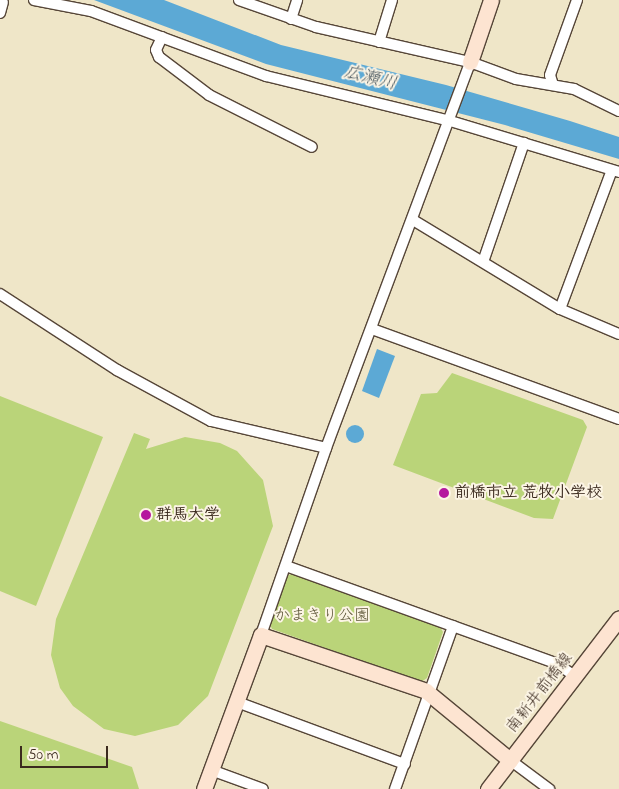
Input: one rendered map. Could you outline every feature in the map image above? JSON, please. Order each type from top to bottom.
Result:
[{"type":"street","points":[[34,0],[91,11],[266,76],[447,117],[615,171],[560,308]]},
{"type":"street","points":[[239,0],[291,19],[379,42],[470,62],[516,79],[574,89],[619,111]]},
{"type":"street","points":[[291,19],[297,0]]},
{"type":"street","points":[[379,42],[392,0]]},
{"type":"street","points":[[204,789],[238,702],[326,448],[413,220],[447,117],[470,62],[491,0]]},
{"type":"street","points":[[553,85],[550,75],[577,0]]},
{"type":"street","points":[[162,37],[156,50],[159,58],[209,95],[312,147]]},
{"type":"street","points":[[484,259],[524,143]]},
{"type":"street","points":[[413,220],[484,259],[560,308],[619,334]]},
{"type":"street","points":[[0,294],[116,370],[211,421],[326,448]]},
{"type":"street","points":[[372,329],[619,419]]},
{"type":"street","points":[[286,566],[556,663],[576,677]]},
{"type":"street","name":"南新井前橋線","points":[[488,789],[576,677],[619,618]]},
{"type":"street","points":[[395,789],[432,694],[452,626]]},
{"type":"street","points":[[261,635],[432,694],[510,760],[549,789]]},
{"type":"street","points":[[238,702],[405,764]]},
{"type":"street","points":[[212,770],[263,789]]},
{"type":"green space","points":[[452,373],[583,420],[587,427],[553,519],[534,518],[393,465],[421,394],[437,393]]},
{"type":"green space","points":[[0,396],[103,437],[36,606],[0,591]]},
{"type":"green space","points":[[134,433],[150,439],[146,449],[185,437],[220,443],[237,451],[263,480],[273,526],[208,696],[178,725],[135,736],[104,729],[73,706],[60,688],[51,655],[56,619]]},
{"type":"green space","name":"かまきり公園","points":[[293,574],[440,627],[443,632],[427,678],[421,682],[272,629],[269,622],[288,575]]},
{"type":"green space","points":[[0,721],[132,767],[139,789],[0,789]]},
{"type":"water","name":"広瀬川","points":[[94,0],[164,0],[281,45],[446,85],[570,121],[619,137],[619,159],[505,125],[266,64]]},
{"type":"water","points":[[377,349],[395,356],[379,398],[362,391]]},
{"type":"water","points":[[355,425],[361,428],[364,434],[361,440],[355,443],[349,440],[346,434],[349,428]]},
{"type":"place","name":"前橋市立 荒牧小学校","points":[[444,493]]},
{"type":"place","name":"群馬大学","points":[[146,515]]}]
